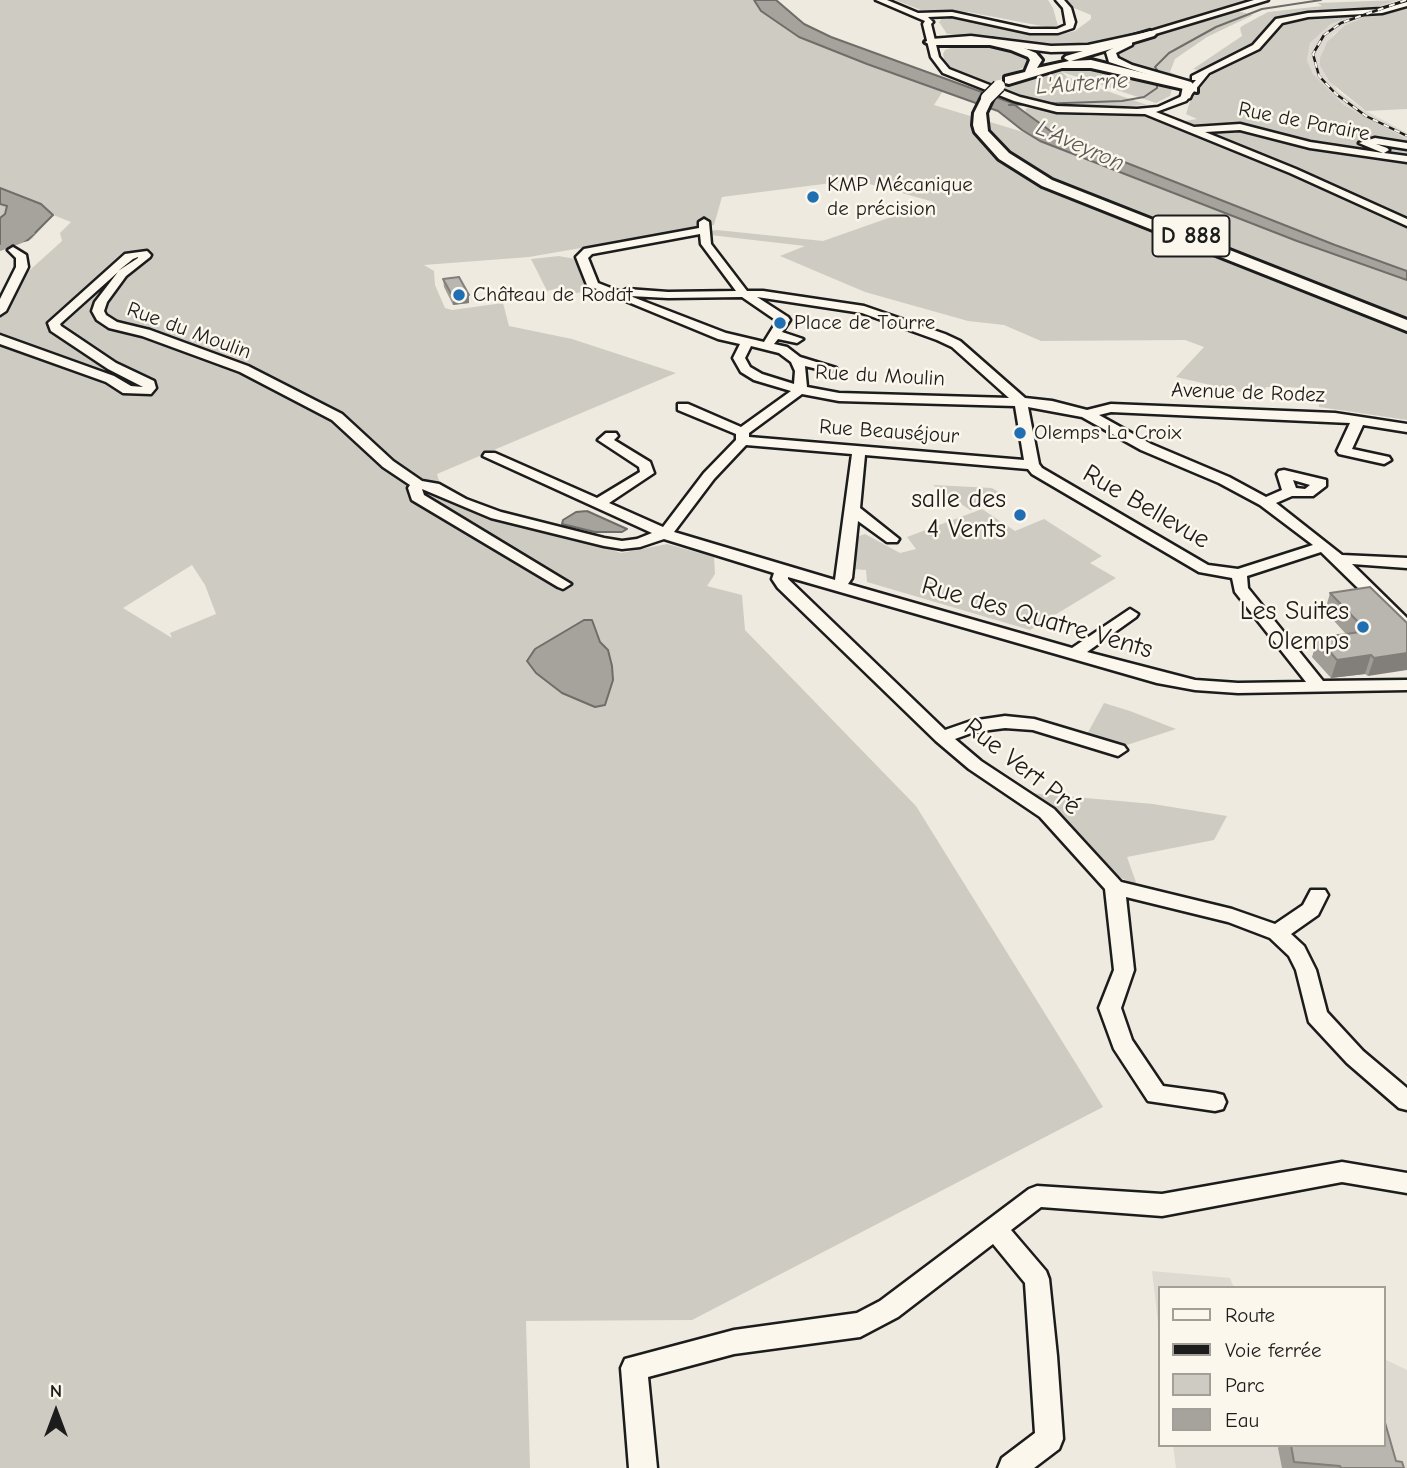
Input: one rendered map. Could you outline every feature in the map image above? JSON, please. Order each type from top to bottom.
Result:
[{"type":"highway","points":[[983,128],[982,105],[1004,83],[1030,70],[1150,34]]},
{"type":"highway","points":[[938,46],[956,41],[990,43],[1025,51],[1036,60],[1030,70]]},
{"type":"highway","points":[[1004,83],[1061,65],[1082,64],[1113,68],[1160,82],[1173,89],[1186,90]]},
{"type":"highway","name":"D 888","points":[[983,128],[1022,163],[1068,187],[1407,321]]},
{"type":"highway","name":"D 888","points":[[983,128],[1004,156],[1047,183],[1407,326]]},
{"type":"main road","points":[[956,41],[991,39],[1072,49],[1150,34],[1264,0]]},
{"type":"main road","points":[[1186,90],[1113,60],[1110,54],[1121,46],[1192,24],[1191,22]]},
{"type":"street","points":[[880,0],[924,18],[965,15],[1031,31],[1058,31],[1070,26],[1068,8],[1060,0]]},
{"type":"street","points":[[924,18],[957,78],[1032,103],[1065,110],[1103,112],[1154,109],[1186,90],[1205,72],[1255,47],[1279,21],[1308,15],[1382,10],[1407,4]]},
{"type":"street","points":[[1154,109],[1193,130],[1407,222]]},
{"type":"street","name":"Rue de Paraire","points":[[1193,130],[1240,127],[1310,145],[1407,157]]},
{"type":"street","name":"Rue de Paraire","points":[[1407,146],[1374,141],[1364,143],[1407,157]]},
{"type":"street","points":[[771,340],[784,320],[744,295],[710,252],[704,226],[582,254],[593,285],[636,303],[746,342],[797,339]]},
{"type":"street","points":[[0,310],[22,267],[22,257],[13,250]]},
{"type":"street","name":"Rue du Moulin","points":[[0,339],[15,347],[110,379],[128,390],[146,391],[150,388],[149,384],[112,366],[55,328],[54,323],[129,256],[142,253],[146,255],[142,260],[122,274],[101,302],[98,311],[101,317],[113,325],[146,333],[244,369],[337,417],[388,464],[418,484]]},
{"type":"street","points":[[606,289],[668,296],[762,294],[864,310],[941,337],[956,344],[1021,402],[1032,465]]},
{"type":"street","points":[[563,584],[417,497],[415,492],[418,484],[434,487],[461,502],[496,515],[604,542],[622,545],[640,543],[663,535],[742,436],[800,390],[802,370],[796,360],[771,340]]},
{"type":"street","name":"Rue du Moulin","points":[[746,342],[739,358],[745,369],[758,377],[800,390],[839,397],[1021,402],[1052,405],[1087,414]]},
{"type":"street","points":[[796,360],[830,368]]},
{"type":"street","name":"Rue Beauséjour","points":[[683,407],[742,436],[859,451],[1032,465]]},
{"type":"street","name":"Avenue de Rodez","points":[[1087,414],[1111,408],[1359,419],[1407,428]]},
{"type":"street","points":[[1087,414],[1146,447],[1224,480],[1265,502],[1400,611],[1407,627]]},
{"type":"street","points":[[1359,419],[1344,451],[1384,460]]},
{"type":"street","points":[[599,503],[647,473],[645,465],[605,440],[611,436]]},
{"type":"street","points":[[839,586],[844,578],[859,451]]},
{"type":"street","name":"Rue des Quatre Vents","points":[[490,456],[599,503],[663,535],[1147,676],[1195,685],[1238,688],[1407,685]]},
{"type":"street","name":"Rue Bellevue","points":[[1032,465],[1043,476],[1204,569],[1239,573],[1323,547]]},
{"type":"street","points":[[1265,502],[1290,492]]},
{"type":"street","points":[[852,509],[892,539]]},
{"type":"street","points":[[1338,559],[1407,563]]},
{"type":"street","name":"Rue Vert Pré","points":[[783,570],[780,579],[783,584],[942,737],[975,765],[1047,813],[1115,887]]},
{"type":"street","points":[[1239,573],[1240,589],[1319,687]]},
{"type":"street","points":[[1074,654],[1130,614]]},
{"type":"street","points":[[942,737],[971,727],[1005,722],[1034,725],[1118,750]]},
{"type":"street","points":[[1216,1102],[1156,1094],[1122,1043],[1110,1008],[1124,970],[1115,887],[1232,916],[1277,933],[1297,951],[1306,970],[1317,1016],[1355,1057],[1407,1101]]},
{"type":"street","points":[[1277,933],[1311,910],[1318,895]]},
{"type":"street","points":[[643,1468],[635,1368],[734,1342],[860,1325],[889,1309],[1037,1196],[1162,1205],[1342,1172],[1407,1183]]},
{"type":"street","points":[[995,1229],[1037,1279],[1044,1356],[1049,1439],[1012,1468]]},
{"type":"shaded area","points":[[1397,0],[1407,2],[1356,20],[1334,34],[1323,50],[1320,66],[1339,92],[1366,111],[1407,133],[1407,139],[1344,105],[1313,74],[1307,60],[1310,43],[1331,24]]},
{"type":"shaded area","points":[[1152,1271],[1230,1278],[1233,1286],[1158,1286],[1158,1322]]},
{"type":"shaded area","points":[[1386,1360],[1407,1370],[1407,1468],[1176,1468],[1173,1447],[1386,1447]]},
{"type":"green space","points":[[0,0],[754,0],[761,11],[867,64],[943,91],[934,105],[1145,169],[1056,135],[1031,119],[1025,110],[1027,108],[1090,116],[1140,115],[1166,124],[1197,119],[1186,114],[1191,98],[1213,73],[1193,69],[1242,36],[1242,26],[1268,12],[1322,6],[1317,3],[1397,0],[1331,24],[1310,43],[1307,60],[1313,74],[1344,105],[1407,139],[1407,420],[1319,407],[1318,388],[1266,387],[1262,397],[1176,377],[1204,347],[1185,340],[1041,341],[1004,325],[968,321],[865,292],[780,256],[805,246],[710,235],[710,231],[717,230],[823,241],[934,202],[855,180],[722,197],[714,225],[529,257],[424,265],[434,271],[435,285],[445,308],[452,310],[503,303],[509,326],[572,339],[676,373],[437,474],[440,484],[486,506],[621,553],[667,544],[714,557],[715,574],[707,586],[742,595],[745,630],[916,806],[1103,1107],[692,1320],[526,1321],[530,1468],[0,1468],[0,319],[21,278],[62,241],[60,233],[71,222],[53,215],[32,239],[0,251]],"holes":[[[192,565],[205,585],[216,614],[170,633],[172,638],[123,608]]]},
{"type":"green space","points":[[895,0],[1048,0],[1058,26],[1047,27],[968,12],[921,10]]},
{"type":"green space","points":[[1067,0],[1255,0],[1166,27],[1094,45],[1066,48],[1009,39],[947,34],[939,22],[943,17],[962,17],[1027,34],[1056,35],[1075,31],[1091,19],[1091,15],[1074,8]]},
{"type":"green space","points":[[1407,4],[1407,109],[1366,111],[1330,82],[1320,66],[1320,58],[1327,42],[1344,26],[1368,15]]},
{"type":"green space","points":[[1238,11],[1253,15],[1207,37],[1175,59],[1170,72],[1184,78],[1134,67],[1116,57],[1115,52],[1130,44]]},
{"type":"green space","points":[[962,44],[1002,46],[1024,55],[1030,64],[990,85],[951,70],[945,63],[945,50]]},
{"type":"green space","points":[[1063,66],[1101,66],[1172,89],[1170,96],[1156,103],[1062,72],[1067,77],[1147,105],[1078,109],[1044,103],[1003,88]]},
{"type":"green space","points":[[559,256],[575,259],[586,291],[572,294],[559,288],[547,291],[531,259]]},
{"type":"green space","points":[[933,485],[992,488],[1005,496],[970,510]]},
{"type":"green space","points":[[982,509],[1015,531],[1044,519],[1102,556],[1090,563],[1116,578],[1030,630],[867,582],[866,570],[853,569],[856,537],[865,534],[900,553],[916,549],[907,537]]},
{"type":"green space","points":[[1104,703],[1176,729],[1127,745],[1086,736]]},
{"type":"green space","points":[[1030,793],[1153,804],[1227,816],[1214,840],[1127,857],[1137,885],[1110,873],[1057,815]]},
{"type":"water","name":"L'Aveyron","points":[[754,0],[776,0],[804,24],[831,37],[1012,103],[1056,135],[1407,271],[1407,280],[1297,241],[1040,141],[998,111],[799,37],[761,11]]},
{"type":"water","points":[[0,188],[41,204],[53,215],[28,240],[0,247],[0,218],[5,214],[7,206],[0,204]]},
{"type":"water","points":[[587,511],[627,529],[622,532],[595,532],[562,524],[563,520],[576,512]]},
{"type":"water","points":[[584,620],[592,620],[600,642],[608,650],[612,666],[613,680],[605,705],[595,707],[562,693],[536,673],[527,661],[535,649]]},
{"type":"building","points":[[459,277],[469,295],[453,297],[443,279]]},
{"type":"building","points":[[1370,587],[1407,623],[1407,653],[1337,660],[1318,638],[1367,631],[1330,593]]},
{"type":"building","points":[[1386,1426],[1396,1461],[1402,1462],[1404,1468],[1341,1468],[1294,1462],[1291,1447],[1386,1447]]},
{"type":"waterway","name":"L'Auterne","points":[[1160,74],[1155,67],[1169,53],[1216,27],[1262,9],[1321,0]]},
{"type":"waterway","name":"L'Auterne","points":[[1009,105],[1122,101],[1144,97],[1157,88],[1157,82]]},
{"type":"waterway","points":[[0,248],[19,241],[30,233]]},
{"type":"railway","points":[[1406,0],[1341,23],[1324,35],[1313,54],[1319,76],[1336,94],[1366,116],[1407,136]]},
{"type":"place","name":"KMP Mécanique de précision","points":[[813,197]]},
{"type":"place","name":"Château de Rodat","points":[[459,295]]},
{"type":"place","name":"Place de Tourre","points":[[780,323]]},
{"type":"place","name":"Olemps La Croix","points":[[1020,433]]},
{"type":"place","name":"salle des 4 Vents","points":[[1020,515]]},
{"type":"place","name":"Les Suites Olemps","points":[[1363,627]]}]
